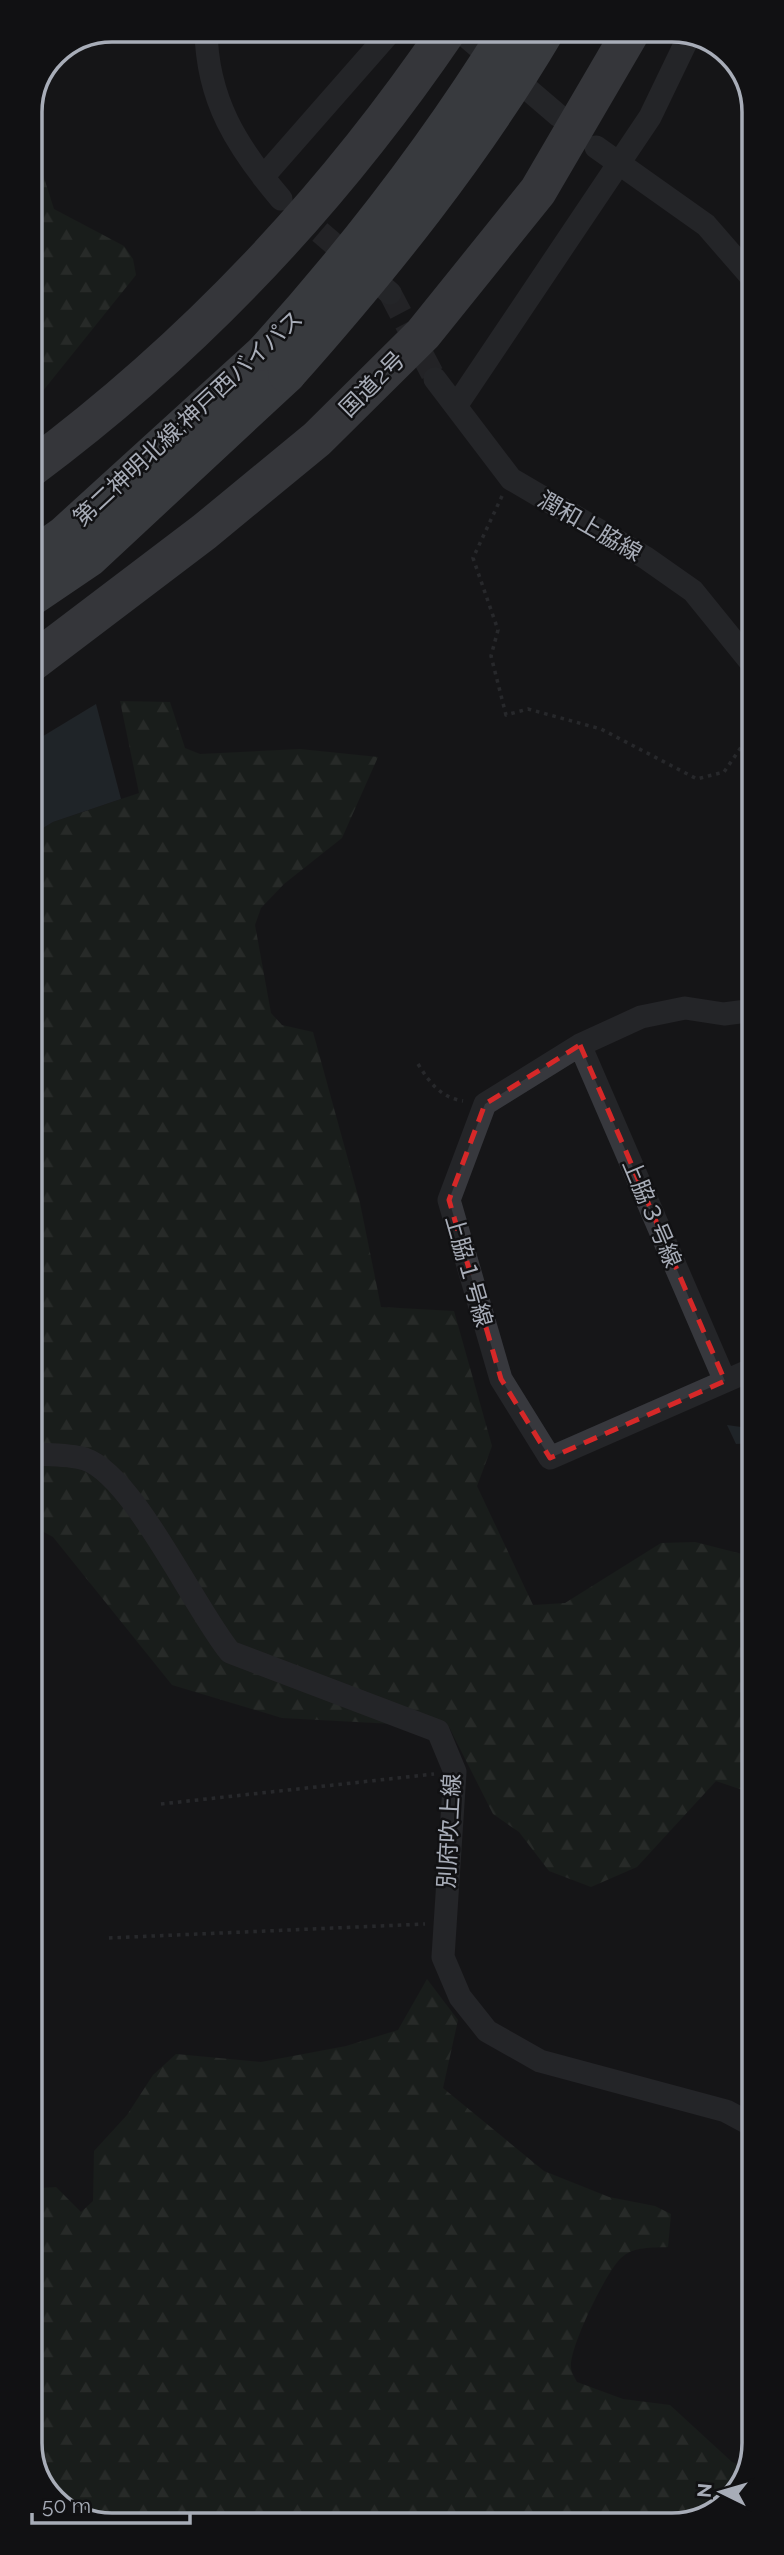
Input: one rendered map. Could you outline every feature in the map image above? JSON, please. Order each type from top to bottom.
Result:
[{"type":"highway","points":[[42,460],[96,419],[235,293],[294,228],[451,42]]},
{"type":"highway","name":"第二神明北線;神戸西バイパス","points":[[42,590],[89,558],[276,363],[334,276],[409,182],[501,42]]},
{"type":"highway","name":"第二神明北線;神戸西バイパス","points":[[42,551],[276,363],[365,287],[432,204],[538,42]]},
{"type":"highway","name":"国道2号","points":[[42,655],[204,532],[317,439],[423,334],[538,191],[625,42]]},
{"type":"street","points":[[206,42],[206,66],[228,125],[243,153],[281,199]]},
{"type":"street","points":[[263,177],[381,42]]},
{"type":"street","points":[[468,42],[559,116]]},
{"type":"street","points":[[456,406],[650,117],[686,43]]},
{"type":"street","points":[[596,147],[616,164],[706,225],[742,266]]},
{"type":"street","points":[[342,251],[390,293]]},
{"type":"street","name":"潤和上脇線","points":[[435,379],[511,479],[646,558],[693,590],[742,651]]},
{"type":"street","points":[[485,1104],[580,1045],[641,1017],[685,1008],[724,1014],[742,1012]]},
{"type":"street","name":"上脇３号線","points":[[580,1045],[725,1381]]},
{"type":"street","name":"上脇１号線","points":[[485,1104],[449,1200],[501,1379],[550,1458],[742,1373]]},
{"type":"street","name":"別府吹上線","points":[[42,1455],[86,1459],[124,1488],[209,1625],[230,1652],[438,1731],[455,1772],[443,1923],[443,1957],[460,1997],[487,2032],[540,2061],[726,2111],[742,2120]]},
{"type":"path","points":[[511,479],[473,558],[498,630],[491,656],[506,715],[528,709],[601,729],[697,779],[724,772],[742,746]]},
{"type":"path","points":[[418,1065],[429,1083],[448,1098],[485,1104]]},
{"type":"path","points":[[161,1804],[382,1777],[455,1772]]},
{"type":"path","points":[[109,1938],[443,1923]]},
{"type":"highlighted area","points":[[580,1045],[725,1381],[550,1458],[501,1379],[449,1200],[485,1104]]},
{"type":"green space","points":[[42,172],[54,209],[124,246],[133,259],[136,275],[42,392]]},
{"type":"green space","points":[[120,701],[170,702],[185,748],[200,754],[300,749],[378,757],[342,838],[284,884],[261,908],[255,925],[271,1013],[282,1025],[313,1032],[360,1203],[381,1307],[454,1311],[492,1446],[477,1486],[533,1605],[565,1603],[661,1543],[695,1542],[742,1554],[742,1790],[716,1781],[637,1867],[591,1887],[549,1871],[519,1832],[493,1814],[449,1727],[282,1718],[172,1685],[53,1537],[42,1531],[42,829],[53,822],[139,793]]},
{"type":"green space","points":[[427,1979],[458,2020],[443,2088],[544,2171],[609,2197],[655,2206],[671,2214],[668,2247],[632,2251],[614,2266],[582,2328],[572,2357],[571,2369],[577,2382],[623,2399],[670,2405],[732,2462],[739,2464],[728,2486],[703,2506],[672,2513],[107,2513],[85,2508],[73,2501],[51,2478],[44,2461],[42,2443],[42,2188],[56,2187],[81,2212],[93,2201],[94,2151],[127,2115],[153,2075],[176,2054],[261,2062],[346,2046],[398,2030]]},
{"type":"shaded area","points":[[96,704],[121,799],[53,822],[42,829],[42,737]]},
{"type":"shaded area","points":[[727,1425],[741,1427],[742,1444],[736,1444]]},
{"type":"tunnel","points":[[294,210],[342,251]]},
{"type":"tunnel","points":[[390,293],[435,379]]}]
